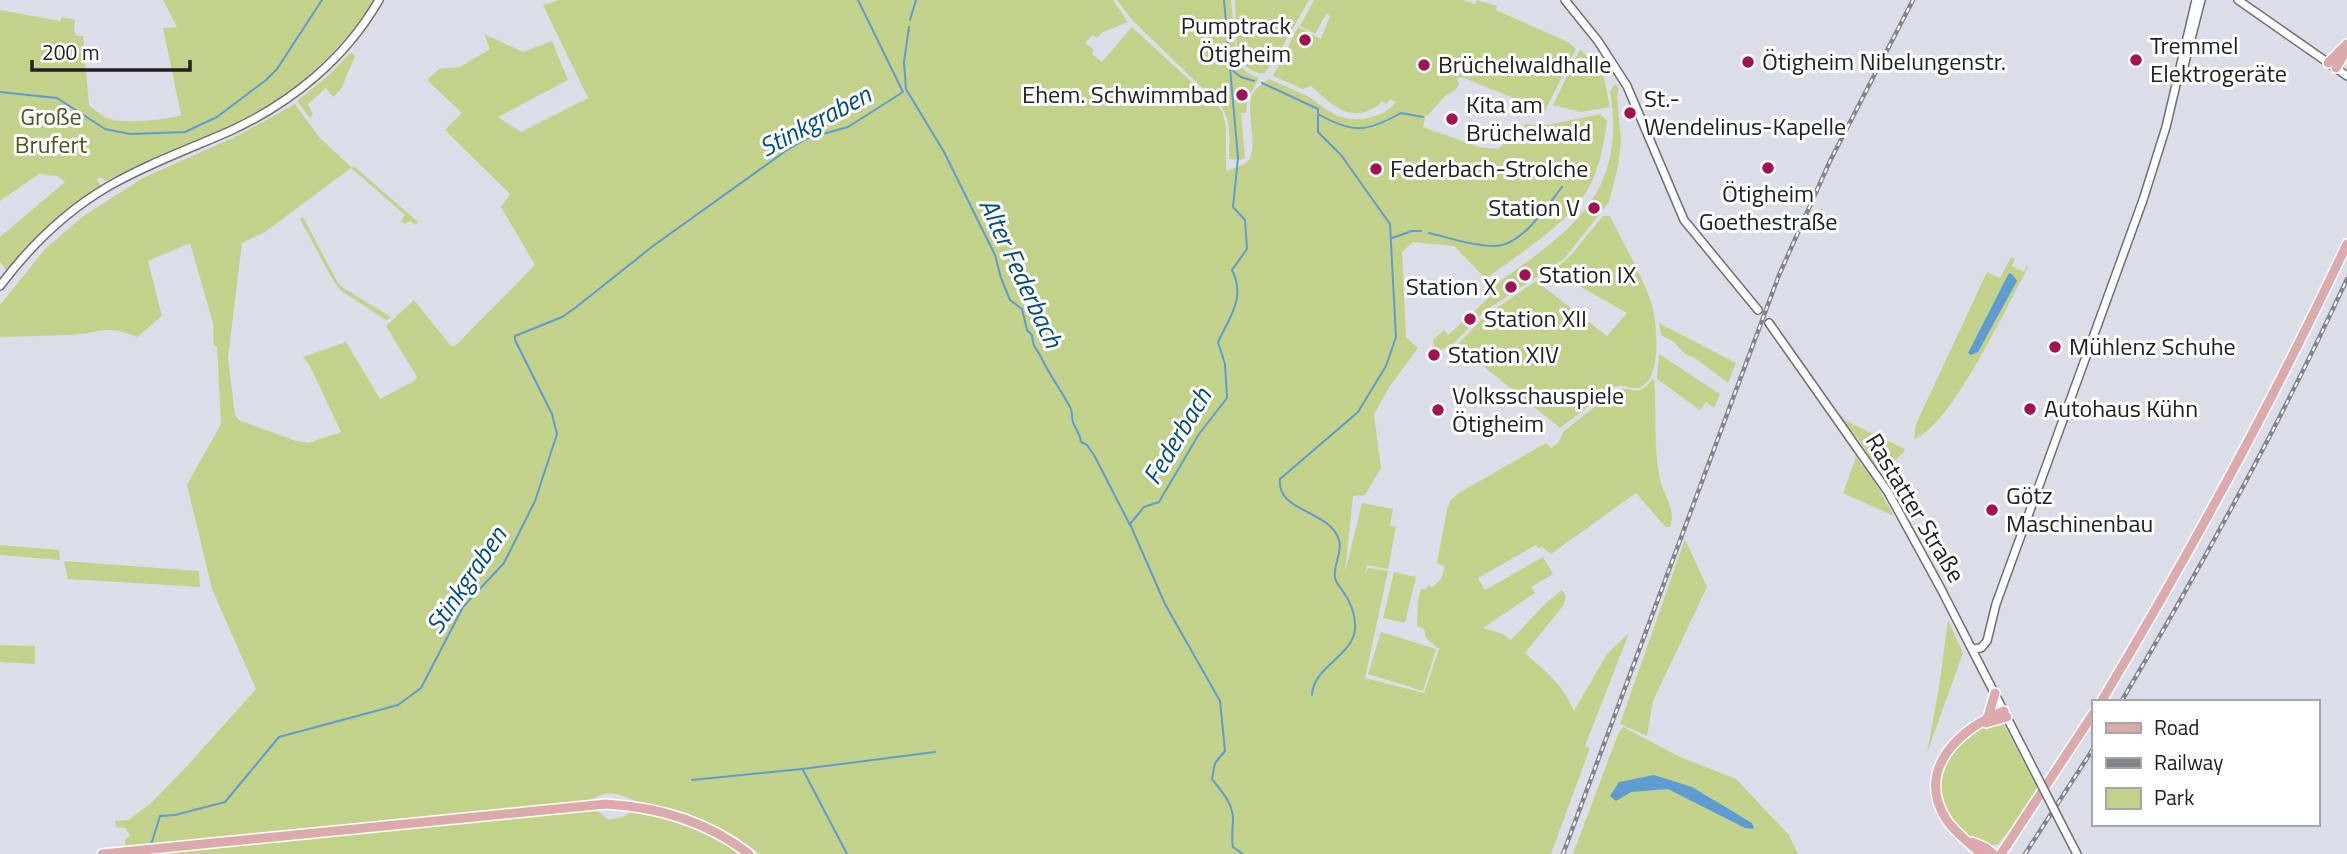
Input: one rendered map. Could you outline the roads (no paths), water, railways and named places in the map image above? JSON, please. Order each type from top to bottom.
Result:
[{"type":"main road","points":[[2332,65],[2346,49]]},
{"type":"main road","points":[[2346,49],[2347,68]]},
{"type":"main road","points":[[2102,700],[2221,494],[2296,351],[2347,244]]},
{"type":"main road","points":[[1988,718],[1995,693]]},
{"type":"main road","points":[[2005,714],[1988,718],[1956,740],[1947,751],[1936,783],[1941,809],[1947,821],[1966,840],[1987,852],[2009,843]]},
{"type":"main road","points":[[1978,726],[2005,714]]},
{"type":"main road","points":[[2001,854],[2092,716]]},
{"type":"main road","points":[[102,854],[606,804],[641,807],[677,816],[714,832],[749,854]]},
{"type":"street","points":[[0,286],[46,233],[106,188],[150,164],[247,122],[309,83],[346,46],[379,0]]},
{"type":"street","points":[[1565,0],[1598,41],[1627,86],[1684,220],[1758,310]]},
{"type":"street","points":[[1973,649],[1988,637],[2009,568],[2143,200],[2176,87],[2196,0]]},
{"type":"street","points":[[2176,87],[2186,61],[2201,0]]},
{"type":"street","points":[[2238,0],[2347,76]]},
{"type":"street","name":"Rastatter Straße","points":[[1769,323],[1884,485],[1973,649],[2077,854]]},
{"type":"water","points":[[2009,273],[2017,281],[1978,352],[1971,355],[1968,353]]},
{"type":"water","points":[[1654,775],[1692,787],[1752,823],[1754,829],[1745,828],[1668,789],[1631,792],[1616,801],[1610,796],[1619,782]]},
{"type":"waterway","points":[[0,92],[57,98],[105,129],[130,134],[185,132],[217,117],[266,80],[277,69],[322,0]]},
{"type":"waterway","name":"Stinkgraben","points":[[151,845],[160,816],[175,815],[225,802],[279,737],[398,705],[421,688],[463,607],[504,563],[535,501],[557,434],[552,414],[515,336],[562,317],[653,246],[787,150],[808,138],[848,127],[903,92],[858,0]]},
{"type":"waterway","name":"Alter Federbach","points":[[910,20],[916,0]]},
{"type":"waterway","name":"Federbach","points":[[1224,0],[1238,158],[1233,207],[1245,220],[1247,249],[1232,270],[1236,280],[1237,298],[1218,342],[1225,364],[1227,398],[1199,434],[1159,502],[1144,507],[1130,524],[1165,604],[1220,701],[1225,751],[1215,763],[1212,779],[1231,808],[1233,847],[1243,854]]},
{"type":"waterway","name":"Alter Federbach","points":[[909,27],[904,62],[906,89],[944,152],[995,255],[1010,300],[1022,309],[1034,346],[1071,409],[1072,420],[1081,442],[1087,445],[1094,455],[1130,525]]},
{"type":"waterway","points":[[1233,71],[1254,81]]},
{"type":"waterway","points":[[1262,83],[1318,109],[1318,114],[1341,125],[1369,127],[1401,113],[1423,117]]},
{"type":"waterway","points":[[1312,695],[1319,677],[1352,639],[1355,619],[1350,604],[1335,579],[1340,549],[1334,530],[1286,498],[1281,490],[1280,479],[1358,412],[1386,366],[1396,337],[1390,224],[1341,155],[1318,132],[1318,114]]},
{"type":"waterway","points":[[1429,233],[1478,245],[1504,245],[1523,233],[1562,187]]},
{"type":"waterway","points":[[1392,238],[1412,231],[1421,231]]},
{"type":"waterway","points":[[692,780],[935,752]]},
{"type":"waterway","points":[[803,770],[847,854]]},
{"type":"railway","points":[[1563,854],[1779,275],[1830,161],[1913,0]]},
{"type":"railway","points":[[2122,700],[2240,493],[2347,279]]},
{"type":"railway","points":[[2025,854],[2092,751]]},
{"type":"place","name":"Pumptrack Ötigheim","points":[[1305,40]]},
{"type":"place","name":"Tremmel Elektrogeräte","points":[[2136,60]]},
{"type":"place","name":"Ötigheim Nibelungenstr.","points":[[1748,62]]},
{"type":"place","name":"Brüchelwaldhalle","points":[[1424,65]]},
{"type":"place","name":"Ehem. Schwimmbad","points":[[1242,95]]},
{"type":"place","name":"St.- Wendelinus-Kapelle","points":[[1630,113]]},
{"type":"place","name":"Kita am Brüchelwald","points":[[1452,119]]},
{"type":"place","name":"Ötigheim Goethestraße","points":[[1768,168]]},
{"type":"place","name":"Federbach-Strolche","points":[[1376,169]]},
{"type":"place","name":"Station V","points":[[1594,208]]},
{"type":"place","name":"Station IX","points":[[1525,275]]},
{"type":"place","name":"Station X","points":[[1511,287]]},
{"type":"place","name":"Station XII","points":[[1470,319]]},
{"type":"place","name":"Mühlenz Schuhe","points":[[2055,347]]},
{"type":"place","name":"Station XIV","points":[[1434,355]]},
{"type":"place","name":"Autohaus Kühn","points":[[2030,409]]},
{"type":"place","name":"Volksschauspiele Ötigheim","points":[[1438,410]]},
{"type":"place","name":"Götz Maschinenbau","points":[[1992,510]]},
{"type":"park label","name":"Große Brufert","points":[[51,131]]}]
